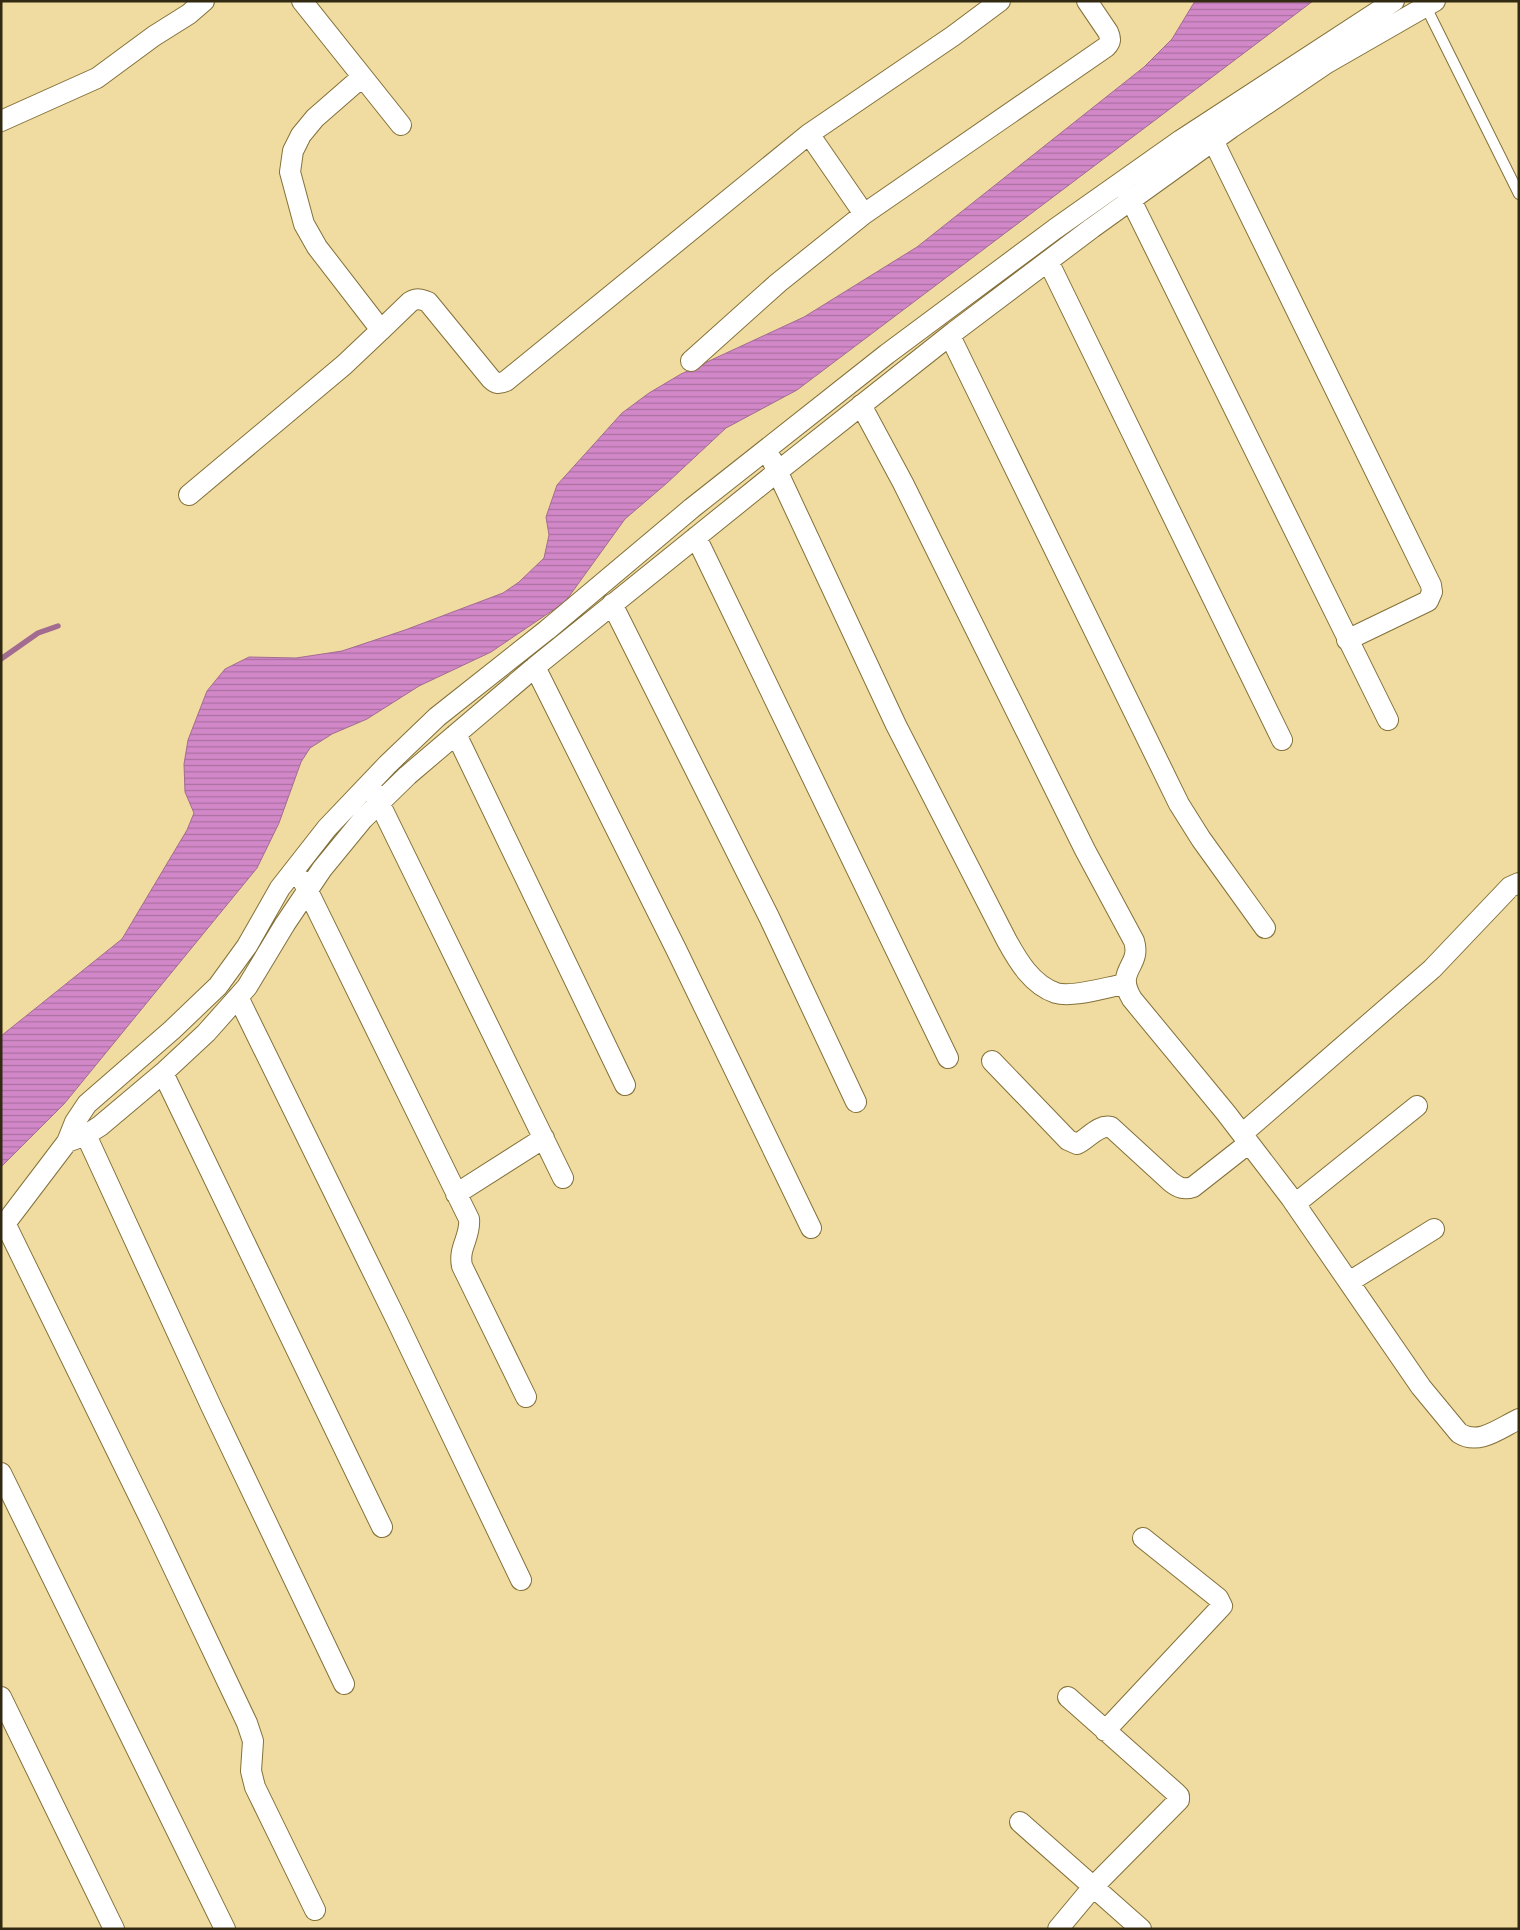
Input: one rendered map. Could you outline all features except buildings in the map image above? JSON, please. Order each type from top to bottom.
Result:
[{"type":"street","points":[[1,121],[97,78],[154,36],[189,14],[204,1]]},
{"type":"street","points":[[302,1],[401,125]]},
{"type":"street","points":[[189,495],[344,365],[410,302],[416,299],[428,302],[495,383],[500,384],[506,381],[809,134],[1000,1]]},
{"type":"street","points":[[691,361],[778,283],[864,214],[1106,47],[1110,43],[1111,38],[1086,1]]},
{"type":"street","points":[[67,1142],[86,1135],[100,1126],[163,1074],[206,1033],[247,987],[322,869],[363,819],[408,775],[612,604],[950,336],[1130,200],[1209,132],[1394,1]]},
{"type":"street","points":[[315,1910],[255,1787],[251,1772],[253,1741],[247,1723],[153,1525],[3,1226],[67,1142],[75,1122],[87,1104],[172,1030],[218,986],[247,946],[280,888],[327,828],[437,717],[546,630],[692,508],[887,354],[1047,234],[1122,182],[1430,4]]},
{"type":"street","points":[[362,77],[315,118],[301,135],[293,150],[290,172],[304,224],[317,247],[381,330]]},
{"type":"street","points":[[1209,132],[1431,585],[1432,592],[1428,600],[1347,640]]},
{"type":"street","points":[[809,134],[864,214]]},
{"type":"street","points":[[1122,182],[1388,720]]},
{"type":"street","points":[[1048,261],[1282,740]]},
{"type":"street","points":[[950,336],[1179,804],[1217,863],[1265,928]]},
{"type":"street","points":[[862,405],[1085,850],[1134,941],[1136,956],[1126,974],[1125,984],[1132,999],[1295,1204],[1421,1387],[1459,1434],[1466,1438],[1484,1437],[1519,1418]]},
{"type":"street","points":[[767,449],[896,725],[1006,941],[1021,966],[1038,983],[1057,993],[1074,993],[1125,984]]},
{"type":"street","points":[[696,537],[948,1058]]},
{"type":"street","points":[[612,604],[769,917],[856,1102]]},
{"type":"street","points":[[535,667],[676,949],[811,1228]]},
{"type":"street","points":[[456,734],[625,1085]]},
{"type":"street","points":[[369,784],[563,1178]]},
{"type":"street","points":[[296,868],[469,1220],[470,1226],[460,1256],[462,1266],[526,1397]]},
{"type":"street","points":[[992,1061],[1068,1140],[1077,1144],[1099,1129],[1105,1126],[1110,1127],[1170,1182],[1180,1188],[1187,1189],[1193,1187],[1432,969],[1510,887],[1519,883]]},
{"type":"street","points":[[238,997],[521,1580]]},
{"type":"street","points":[[163,1074],[382,1527]]},
{"type":"street","points":[[1295,1204],[1417,1106]]},
{"type":"street","points":[[86,1135],[211,1406],[344,1684]]},
{"type":"street","points":[[456,1194],[544,1138]]},
{"type":"street","points":[[1349,1282],[1434,1229]]},
{"type":"street","points":[[1,1473],[226,1929]]},
{"type":"street","points":[[1105,1730],[1222,1606],[1218,1598],[1143,1538]]},
{"type":"street","points":[[1058,1929],[1093,1887],[1179,1800],[1179,1796],[1176,1793],[1068,1697]]},
{"type":"street","points":[[1,1698],[114,1929]]},
{"type":"street","points":[[1020,1822],[1142,1929]]},
{"type":"lane","points":[[1430,4],[1519,194]]},
{"type":"shaded area","points":[[1195,1],[1313,1],[797,390],[726,428],[625,519],[565,602],[491,652],[419,686],[367,719],[332,734],[310,748],[301,762],[279,823],[257,868],[64,1104],[1,1167],[1,1036],[122,939],[187,830],[194,813],[185,792],[184,764],[188,740],[207,691],[225,669],[249,657],[296,658],[342,651],[405,630],[503,593],[519,582],[544,558],[549,535],[546,517],[557,485],[622,413],[649,393],[681,374],[804,317],[917,247],[1144,67],[1172,39]]},
{"type":"waterway","points":[[1,659],[38,633],[58,626]]}]
